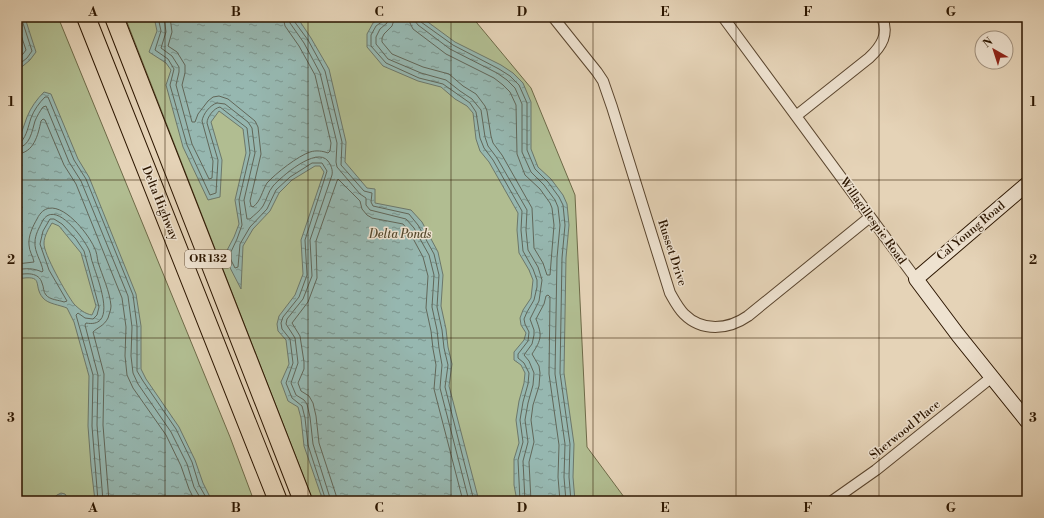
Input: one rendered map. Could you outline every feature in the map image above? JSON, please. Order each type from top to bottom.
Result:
[{"type":"highway","name":"Delta Highway","points":[[86,17],[278,501]]},
{"type":"highway","name":"Delta Highway","points":[[114,17],[302,501]]},
{"type":"main road","name":"Cal Young Road","points":[[916,278],[1027,184]]},
{"type":"main road","name":"Willagillespie Road","points":[[916,278],[958,335],[1027,421]]},
{"type":"street","name":"Russet Drive","points":[[553,17],[603,81],[670,293],[689,318],[701,324],[717,327],[738,322],[748,316],[870,217]]},
{"type":"street","name":"Willagillespie Road","points":[[723,17],[916,278]]},
{"type":"street","points":[[796,116],[869,58],[880,47],[886,27],[882,17]]},
{"type":"street","name":"Sherwood Place","points":[[832,501],[876,470],[992,377]]},
{"type":"green space","points":[[17,17],[58,17],[230,437],[254,501],[17,501]]},
{"type":"green space","name":"Delta Ponds","points":[[125,17],[472,17],[531,88],[575,195],[587,447],[627,501],[313,501]]},
{"type":"water","points":[[17,17],[24,17],[36,52],[30,60],[17,71]]},
{"type":"water","points":[[154,17],[297,17],[329,69],[346,142],[345,162],[367,188],[375,189],[375,203],[411,210],[422,222],[438,252],[443,275],[441,306],[452,364],[449,386],[479,501],[323,501],[304,446],[301,418],[298,407],[288,401],[281,382],[289,364],[286,340],[278,331],[277,324],[279,316],[295,295],[303,274],[301,240],[324,172],[320,166],[315,166],[292,180],[279,193],[270,211],[253,229],[243,246],[241,289],[224,256],[239,224],[235,200],[246,153],[243,129],[219,111],[211,122],[222,160],[220,197],[208,200],[183,147],[166,85],[171,70],[166,63],[149,52],[157,31]]},
{"type":"water","points":[[382,17],[421,17],[455,42],[501,65],[513,73],[523,83],[531,102],[531,149],[538,167],[551,179],[563,195],[567,204],[569,225],[566,258],[564,373],[574,444],[573,477],[575,501],[517,501],[514,485],[514,459],[519,443],[516,420],[525,373],[521,365],[514,360],[514,352],[524,340],[526,333],[521,325],[520,318],[523,310],[531,298],[533,280],[519,253],[517,230],[518,213],[489,162],[480,151],[476,139],[473,113],[467,106],[455,99],[441,87],[418,81],[383,66],[367,47],[367,34],[373,23]]},
{"type":"water","points":[[44,92],[51,94],[78,159],[89,177],[136,294],[141,326],[141,369],[146,379],[179,427],[212,501],[95,501],[88,426],[89,376],[74,322],[67,308],[51,303],[43,298],[35,279],[17,279],[17,141],[30,110]],"holes":[[[52,223],[59,226],[81,253],[96,306],[92,315],[82,311],[74,304],[61,283],[47,255],[44,240],[48,230]]]},
{"type":"water","points":[[61,493],[65,494],[70,501],[50,501],[57,495]]}]
